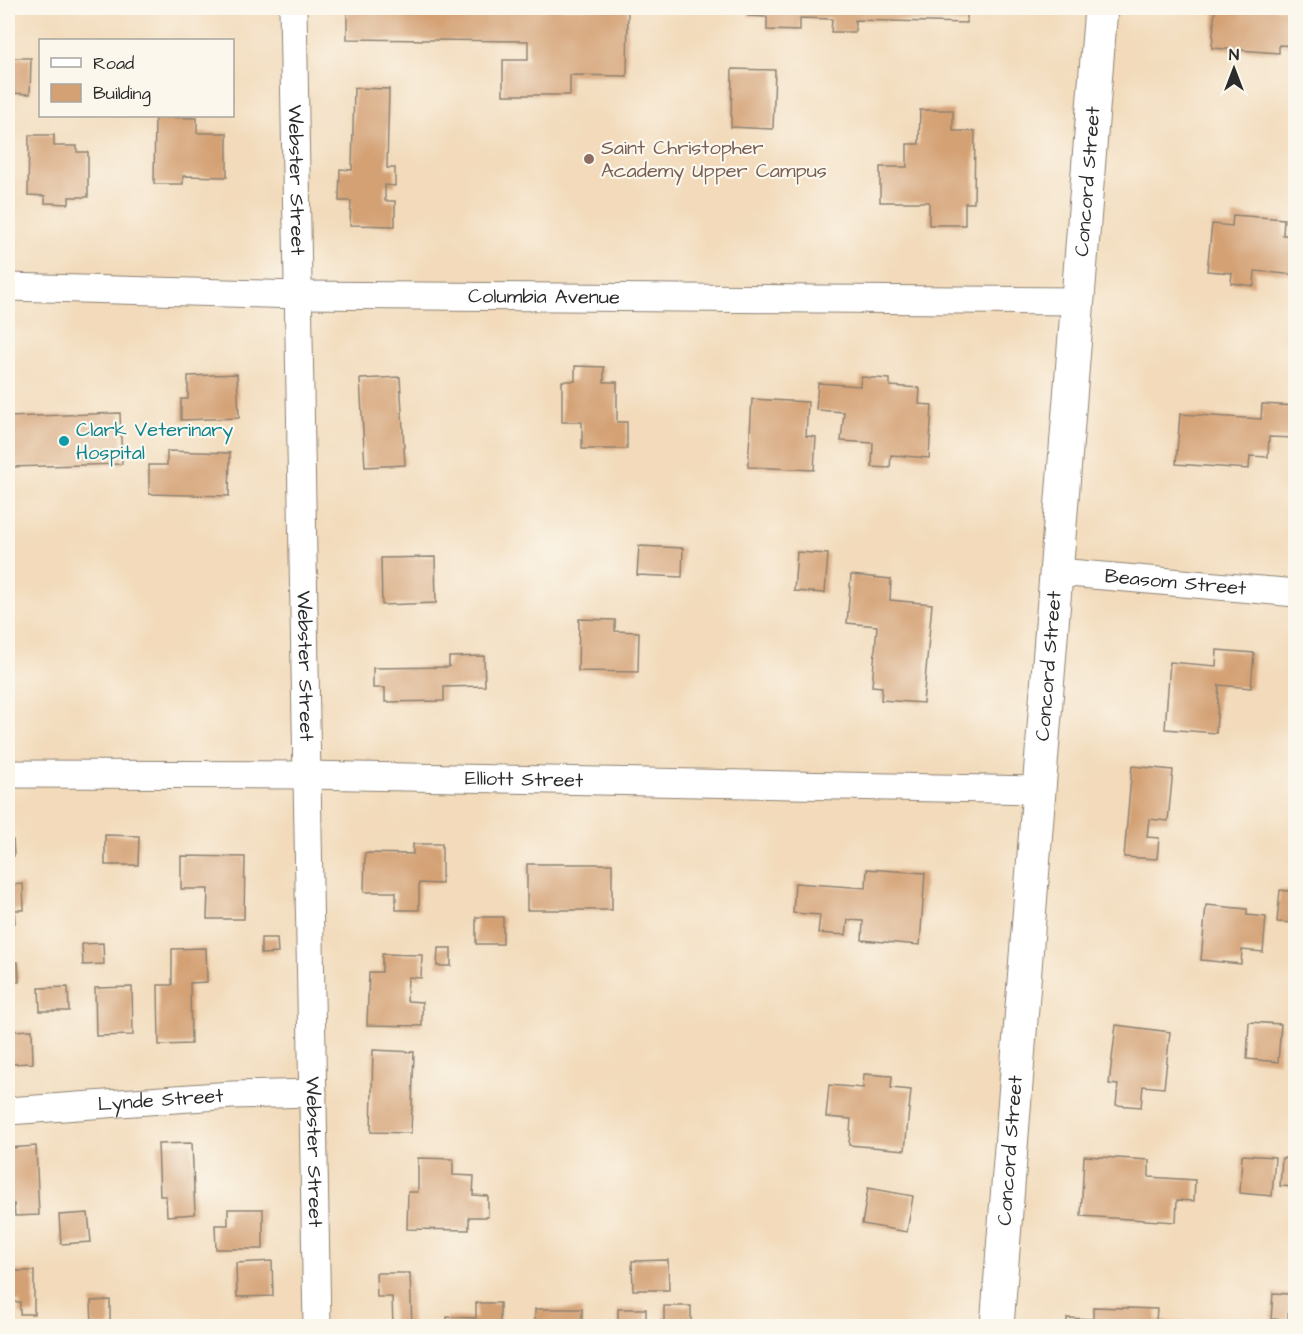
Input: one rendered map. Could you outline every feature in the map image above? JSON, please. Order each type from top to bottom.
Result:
[{"type":"main road","name":"Concord Street","points":[[997,1326],[1101,8]]},
{"type":"street","name":"Webster Street","points":[[293,8],[317,1326]]},
{"type":"street","name":"Columbia Avenue","points":[[8,287],[298,295],[1079,301]]},
{"type":"street","name":"Beasom Street","points":[[1058,572],[1296,592]]},
{"type":"street","name":"Elliott Street","points":[[8,774],[307,775],[1039,790]]},
{"type":"street","name":"Lynde Street","points":[[8,1111],[232,1095],[313,1093]]},
{"type":"building","points":[[347,8],[628,8],[627,76],[570,75],[570,95],[503,95],[503,60],[528,60],[528,41],[347,39]]},
{"type":"building","points":[[748,8],[967,8],[967,23],[855,20],[855,32],[831,32],[832,19],[800,18],[800,31],[767,30],[767,17],[748,16]]},
{"type":"building","points":[[1215,8],[1296,8],[1296,46],[1279,45],[1279,53],[1212,48]]},
{"type":"building","points":[[8,58],[31,58],[30,94],[8,93]]},
{"type":"building","points":[[732,69],[775,70],[773,129],[731,127]]},
{"type":"building","points":[[354,88],[389,89],[387,168],[395,168],[395,186],[385,185],[385,201],[395,201],[395,226],[350,225],[351,201],[339,201],[340,169],[352,170]]},
{"type":"building","points":[[920,110],[953,110],[953,131],[975,131],[974,203],[965,203],[965,225],[929,225],[929,202],[880,202],[880,167],[907,167],[907,144],[919,144]]},
{"type":"building","points":[[155,117],[197,118],[197,133],[227,133],[227,177],[183,176],[183,184],[154,184]]},
{"type":"building","points":[[29,135],[54,135],[54,146],[77,146],[77,152],[88,152],[88,197],[69,197],[69,204],[45,203],[45,196],[28,195]]},
{"type":"building","points":[[1233,215],[1284,219],[1283,235],[1296,236],[1296,275],[1255,271],[1254,286],[1231,283],[1232,273],[1207,271],[1212,224],[1232,226]]},
{"type":"building","points":[[575,366],[604,367],[604,382],[617,382],[617,422],[627,422],[627,449],[582,449],[582,422],[562,422],[562,381],[575,381]]},
{"type":"building","points":[[237,374],[239,418],[181,420],[181,399],[188,399],[188,376]]},
{"type":"building","points":[[400,377],[405,465],[365,467],[360,379]]},
{"type":"building","points":[[861,377],[890,379],[890,386],[920,388],[919,404],[932,405],[929,458],[891,455],[890,468],[872,467],[873,443],[841,441],[844,412],[816,410],[818,383],[860,386]]},
{"type":"building","points":[[752,399],[808,402],[806,436],[816,437],[814,470],[748,467]]},
{"type":"building","points":[[1262,404],[1296,406],[1296,438],[1269,437],[1268,457],[1250,456],[1249,469],[1176,464],[1180,414],[1261,419]]},
{"type":"building","name":"Clark Veterinary Hospital","points":[[120,413],[122,464],[8,467],[8,417]]},
{"type":"building","points":[[167,451],[230,453],[229,496],[149,494],[149,465],[167,465]]},
{"type":"building","points":[[639,546],[683,548],[682,577],[637,575]]},
{"type":"building","points":[[797,552],[828,554],[825,593],[794,591]]},
{"type":"building","points":[[435,557],[436,603],[382,605],[381,558]]},
{"type":"building","points":[[851,575],[891,579],[890,600],[932,604],[923,703],[881,700],[882,687],[872,686],[877,626],[847,623]]},
{"type":"building","points":[[579,619],[615,620],[615,631],[639,632],[638,672],[578,671]]},
{"type":"building","points":[[1217,650],[1254,653],[1251,688],[1219,685],[1216,733],[1165,729],[1170,662],[1216,666]]},
{"type":"building","points":[[484,656],[485,686],[444,687],[444,701],[385,702],[385,688],[373,688],[373,668],[449,667],[449,657]]},
{"type":"building","points":[[1132,766],[1173,770],[1168,821],[1149,819],[1147,837],[1159,838],[1157,859],[1124,857]]},
{"type":"building","points":[[105,835],[139,836],[138,865],[105,865]]},
{"type":"building","points":[[8,840],[13,840],[14,856],[8,856]]},
{"type":"building","points":[[413,844],[442,844],[442,884],[419,883],[419,910],[396,910],[396,892],[364,892],[365,853],[413,854]]},
{"type":"building","points":[[181,856],[245,857],[244,919],[207,919],[208,889],[181,889]]},
{"type":"building","points":[[527,864],[612,864],[612,910],[527,910]]},
{"type":"building","points":[[867,869],[925,873],[920,945],[862,940],[863,921],[848,920],[846,935],[818,933],[820,915],[793,913],[795,883],[866,888]]},
{"type":"building","points":[[23,884],[24,910],[14,910],[15,923],[8,923],[8,885]]},
{"type":"building","points":[[1280,890],[1296,892],[1296,923],[1277,922]]},
{"type":"building","points":[[1206,905],[1247,909],[1247,915],[1266,917],[1263,952],[1242,950],[1241,964],[1201,960]]},
{"type":"building","points":[[476,917],[503,917],[503,944],[476,944]]},
{"type":"building","points":[[261,938],[277,938],[278,953],[261,954]]},
{"type":"building","points":[[103,943],[104,964],[83,965],[82,944]]},
{"type":"building","points":[[206,948],[207,982],[190,983],[191,1044],[159,1045],[158,985],[172,985],[172,949]]},
{"type":"building","points":[[438,948],[451,948],[451,966],[437,966]]},
{"type":"building","points":[[382,954],[422,955],[421,978],[408,977],[407,1001],[422,1002],[422,1026],[367,1025],[369,972],[382,972]]},
{"type":"building","points":[[18,962],[19,982],[10,982],[11,995],[8,996],[8,963]]},
{"type":"building","points":[[68,987],[69,1011],[40,1011],[39,988]]},
{"type":"building","points":[[132,987],[133,1035],[96,1036],[95,988]]},
{"type":"building","points":[[1249,1022],[1281,1024],[1278,1062],[1247,1059]]},
{"type":"building","points":[[8,1025],[11,1025],[11,1031],[32,1030],[33,1063],[8,1064]]},
{"type":"building","points":[[1116,1025],[1170,1032],[1164,1088],[1143,1086],[1141,1107],[1116,1105],[1118,1085],[1109,1084]]},
{"type":"building","points":[[1291,1025],[1296,1025],[1296,1044],[1290,1044]]},
{"type":"building","points":[[373,1050],[414,1052],[411,1133],[371,1132]]},
{"type":"building","points":[[864,1074],[892,1076],[891,1088],[911,1090],[905,1150],[849,1145],[851,1119],[826,1117],[829,1085],[863,1088]]},
{"type":"building","points":[[192,1143],[195,1214],[167,1216],[166,1196],[160,1196],[158,1144]]},
{"type":"building","points":[[36,1146],[39,1215],[15,1216],[14,1204],[8,1204],[8,1148]]},
{"type":"building","points":[[1242,1155],[1275,1157],[1272,1196],[1240,1193]]},
{"type":"building","points":[[1084,1156],[1149,1160],[1149,1177],[1195,1180],[1194,1201],[1177,1200],[1176,1222],[1081,1216]]},
{"type":"building","points":[[418,1158],[453,1159],[453,1175],[474,1176],[473,1195],[488,1196],[488,1217],[469,1217],[469,1230],[407,1229],[408,1192],[418,1192]]},
{"type":"building","points":[[1282,1158],[1296,1159],[1296,1187],[1280,1186]]},
{"type":"building","points":[[868,1188],[913,1196],[907,1232],[862,1224]]},
{"type":"building","points":[[228,1209],[263,1209],[263,1249],[216,1249],[215,1225],[228,1225]]},
{"type":"building","points":[[88,1213],[91,1242],[61,1244],[59,1215]]},
{"type":"building","points":[[668,1260],[669,1290],[633,1290],[632,1261]]},
{"type":"building","points":[[272,1261],[273,1296],[237,1297],[236,1263]]},
{"type":"building","points":[[8,1271],[34,1271],[34,1314],[20,1314],[20,1302],[8,1302]]},
{"type":"building","points":[[376,1273],[410,1273],[412,1326],[393,1326],[392,1297],[377,1297]]},
{"type":"building","points":[[1273,1293],[1289,1294],[1288,1320],[1271,1319]]},
{"type":"building","points":[[110,1300],[110,1326],[92,1326],[91,1301]]},
{"type":"building","points":[[476,1303],[500,1303],[500,1326],[447,1326],[447,1317],[476,1318]]},
{"type":"building","points":[[664,1306],[691,1306],[691,1326],[618,1326],[618,1309],[646,1309],[646,1321],[664,1321]]},
{"type":"building","points":[[1093,1307],[1157,1309],[1156,1321],[1187,1322],[1187,1326],[1067,1326],[1067,1318],[1093,1319]]},
{"type":"building","points":[[535,1309],[582,1309],[582,1326],[535,1326]]},
{"type":"place","name":"Saint Christopher Academy Upper Campus","points":[[589,159]]},
{"type":"place","name":"Clark Veterinary Hospital","points":[[64,441]]}]
